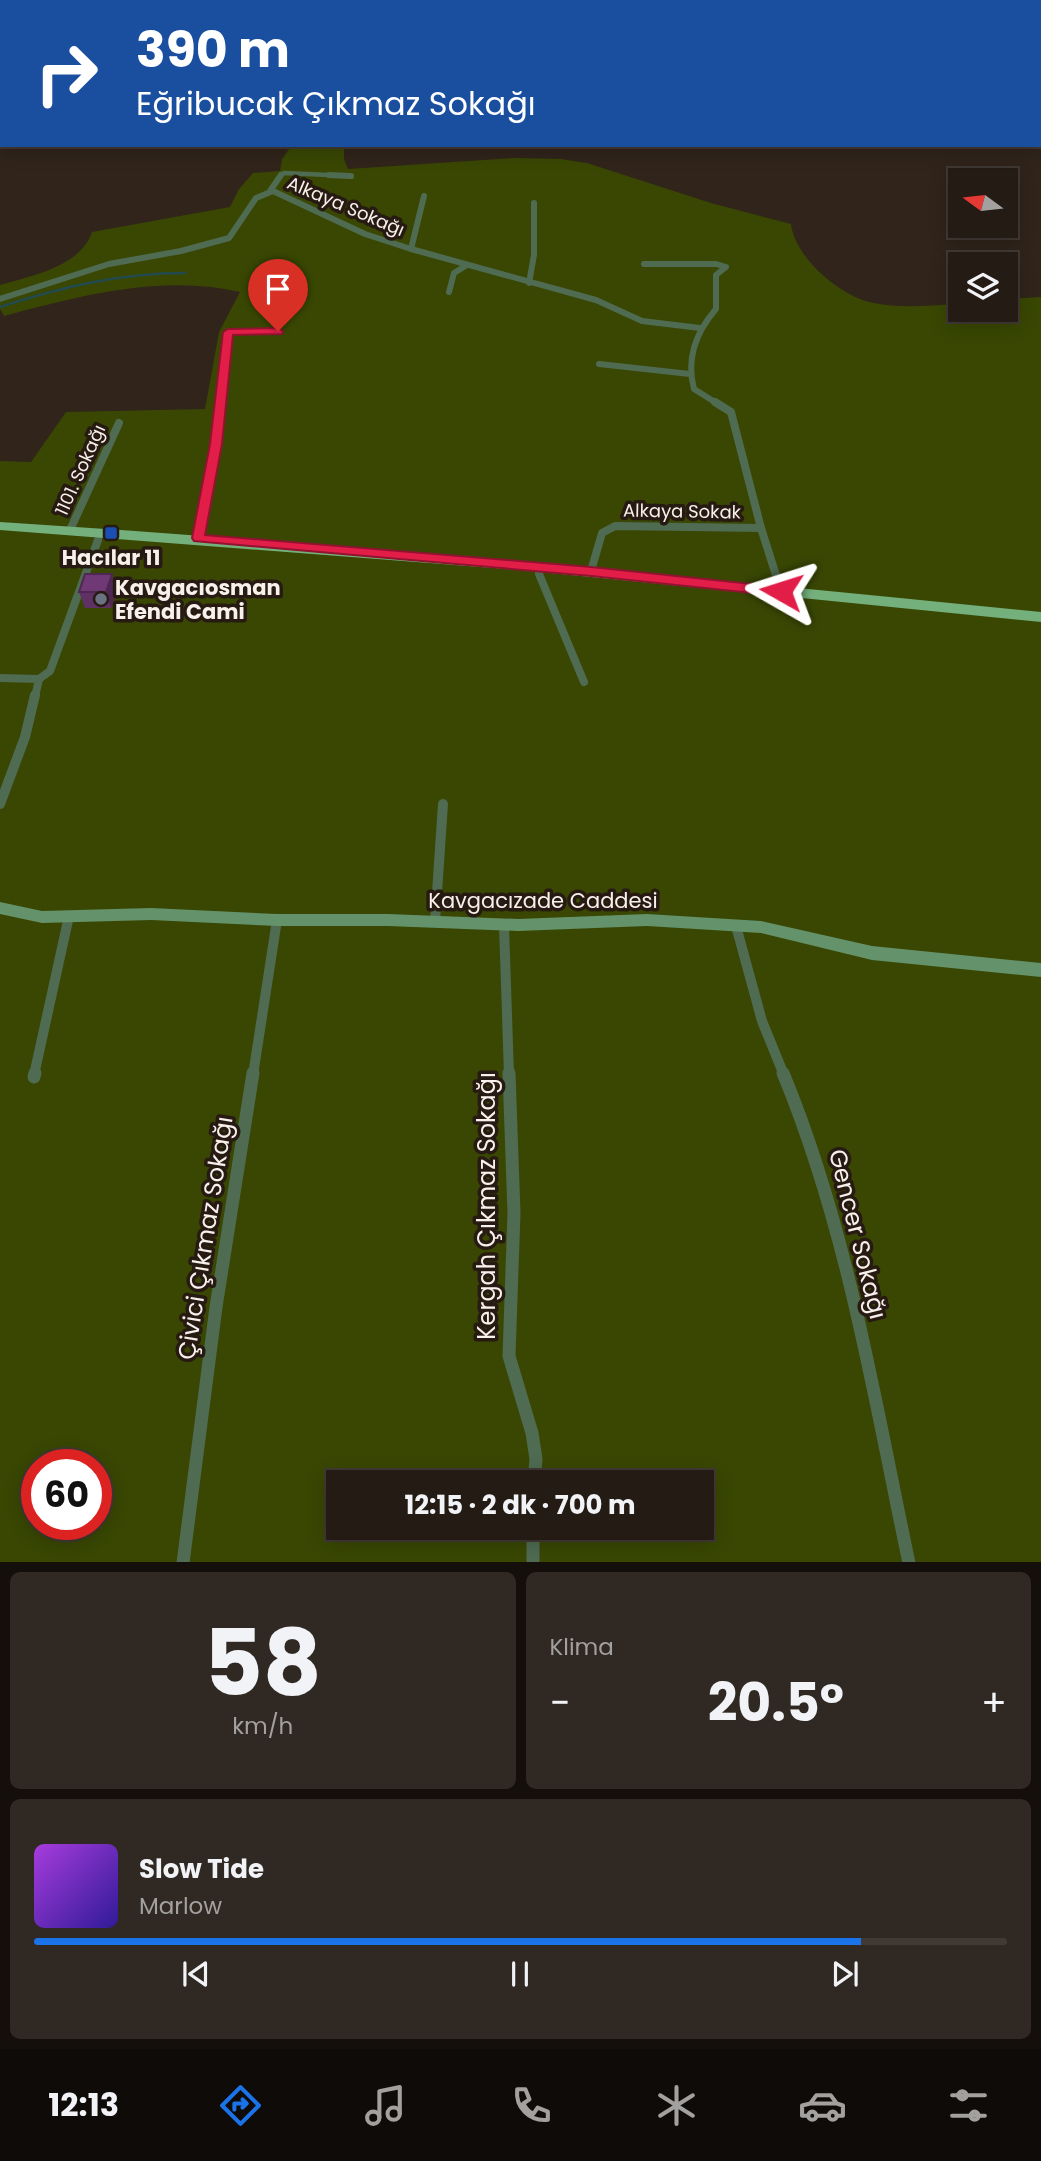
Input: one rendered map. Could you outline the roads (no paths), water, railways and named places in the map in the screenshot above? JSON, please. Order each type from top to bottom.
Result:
[{"type":"main road","points":[[0,526],[198,538],[591,571],[1041,617]]},
{"type":"main road","points":[[0,537],[98,540],[539,574],[1041,626]]},
{"type":"street","points":[[270,191],[279,176],[284,173],[351,176]]},
{"type":"street","name":"Alkaya Sokağı","points":[[0,299],[109,264],[181,251],[229,238],[256,198],[270,191],[279,191],[365,234],[411,249],[596,300],[642,321],[700,328]]},
{"type":"street","points":[[411,249],[424,196]]},
{"type":"street","points":[[529,283],[534,255],[534,203]]},
{"type":"street","points":[[599,364],[690,374],[700,328],[716,309],[716,275],[725,267],[716,264],[644,264]]},
{"type":"street","points":[[449,292],[454,273],[467,265]]},
{"type":"street","points":[[198,538],[216,444],[228,332],[278,331]]},
{"type":"street","name":"Alkaya Sokak","points":[[591,571],[602,533],[615,526],[761,528],[731,412],[694,389],[690,374]]},
{"type":"street","name":"1101. Sokağı","points":[[70,530],[119,423]]},
{"type":"street","points":[[761,528],[781,591]]},
{"type":"street","points":[[0,678],[39,679],[50,671],[98,540]]},
{"type":"street","points":[[539,574],[584,682]]},
{"type":"street","points":[[0,804],[25,737],[39,679]]},
{"type":"street","points":[[435,922],[443,804]]},
{"type":"street","name":"Kavgacızade Caddesi","points":[[0,908],[42,917],[151,914],[276,920],[504,925],[647,920],[761,927],[872,953],[1041,970]]},
{"type":"street","points":[[34,1077],[69,916]]},
{"type":"street","name":"Çivici Çıkmaz Sokağı","points":[[183,1562],[216,1307],[276,920]]},
{"type":"street","name":"Kergah Çıkmaz Sokağı","points":[[504,925],[514,1213],[509,1356],[533,1433],[535,1470]]},
{"type":"street","name":"Gencer Sokağı","points":[[736,926],[762,1021],[810,1138],[849,1278],[909,1562]]},
{"type":"street","points":[[533,1540],[533,1562]]},
{"type":"waterway","points":[[0,307],[91,282],[185,273]]},
{"type":"place","name":"Hacılar 11","points":[[111,533]]},
{"type":"place","name":"Kavgacıosman Efendi Cami","points":[[101,599]]}]
